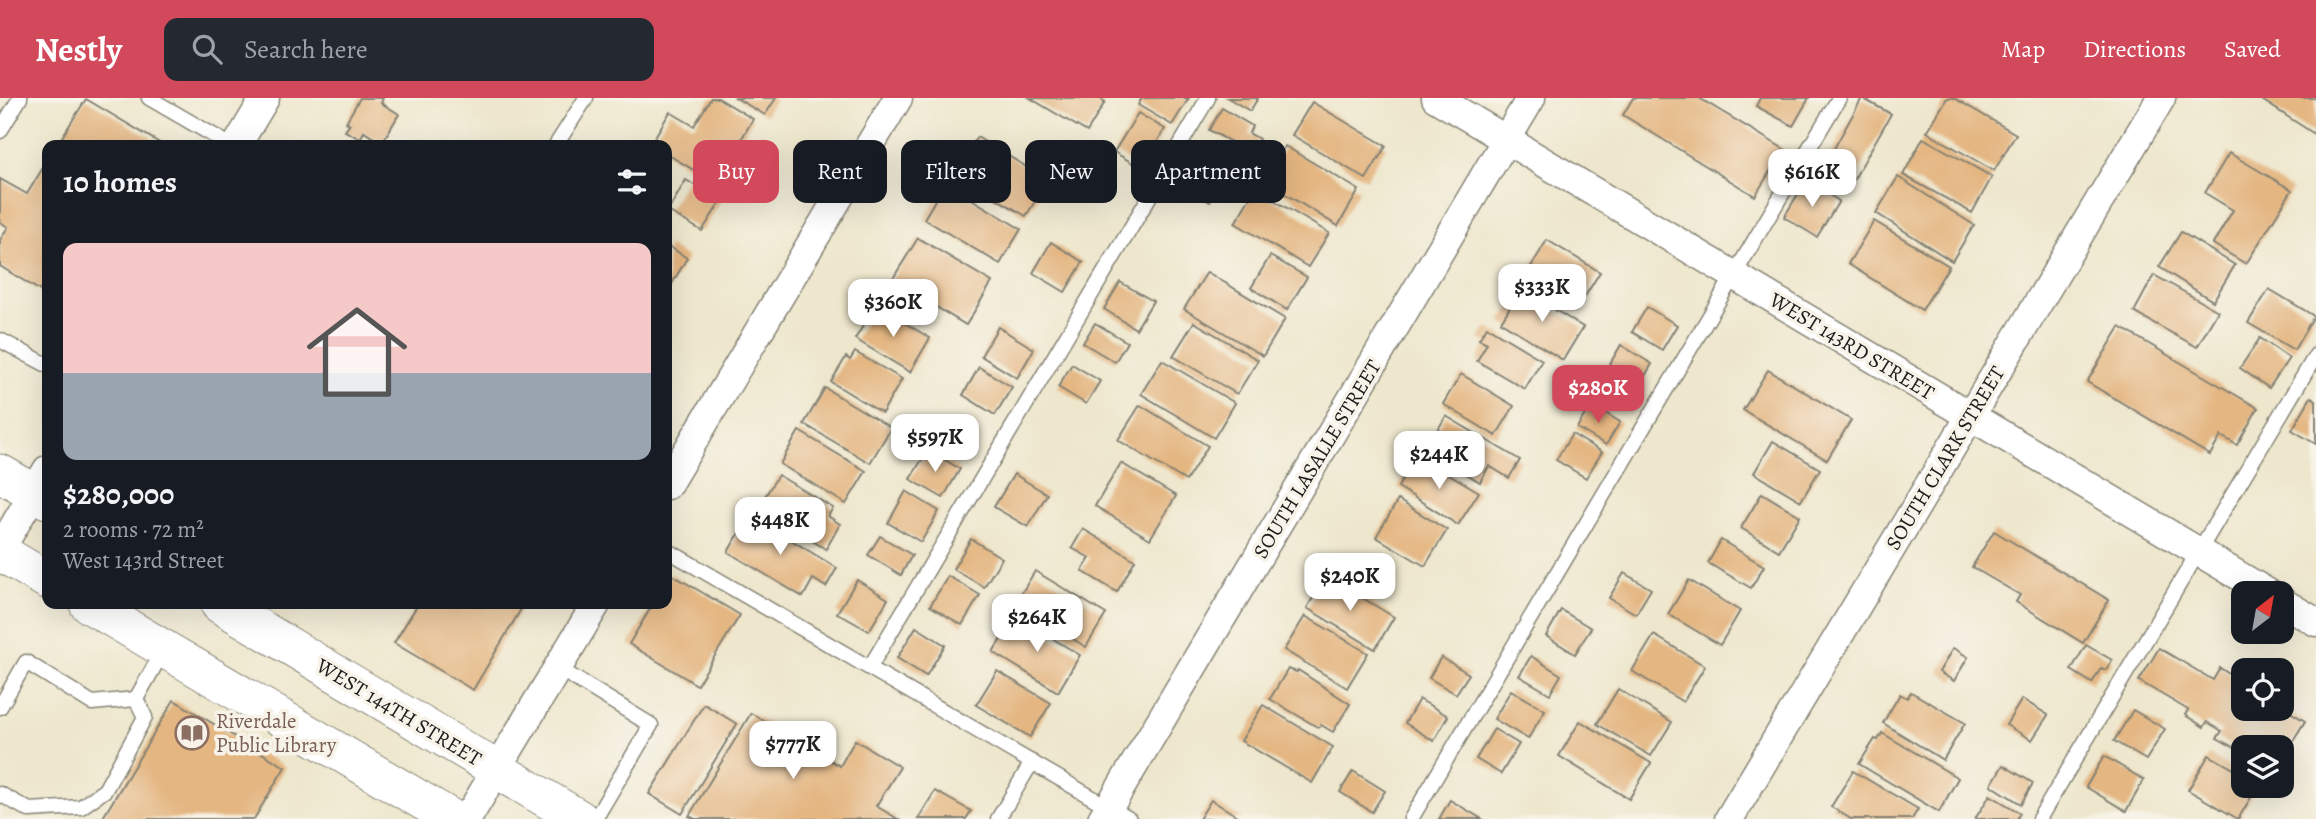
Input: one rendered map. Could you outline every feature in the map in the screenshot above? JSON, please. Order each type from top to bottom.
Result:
[{"type":"street","points":[[240,140],[265,98]]},
{"type":"street","points":[[672,477],[898,98]]},
{"type":"street","name":"WEST 143RD STREET","points":[[1436,98],[2248,581]]},
{"type":"street","name":"SOUTH LASALLE STREET","points":[[1113,815],[1531,98]]},
{"type":"street","name":"SOUTH CLARK STREET","points":[[1729,819],[2161,98]]},
{"type":"street","points":[[0,473],[42,487]]},
{"type":"street","points":[[42,488],[0,551],[42,577]]},
{"type":"street","points":[[2294,608],[2316,622]]},
{"type":"street","points":[[96,609],[453,819]]},
{"type":"street","name":"WEST 144TH STREET","points":[[227,609],[580,819]]},
{"type":"street","points":[[467,819],[593,609]]},
{"type":"lane","points":[[0,131],[20,98]]},
{"type":"lane","points":[[149,98],[221,140]]},
{"type":"lane","points":[[559,140],[586,98]]},
{"type":"lane","points":[[870,667],[1208,98]]},
{"type":"lane","points":[[1411,819],[1839,98]]},
{"type":"lane","points":[[0,340],[42,362]]},
{"type":"lane","points":[[2039,819],[2316,355]]},
{"type":"lane","points":[[672,553],[1032,762],[1113,815]]},
{"type":"lane","points":[[136,699],[164,649]]},
{"type":"lane","points":[[0,707],[26,662],[92,703],[136,699]]},
{"type":"lane","points":[[558,668],[651,725],[595,819]]},
{"type":"lane","points":[[0,794],[29,810],[81,807],[105,790],[145,716],[136,699]]},
{"type":"lane","points":[[998,819],[1032,762]]},
{"type":"building","points":[[360,98],[383,98],[381,103],[399,114],[384,140],[377,140],[364,132],[360,139],[345,131],[350,124],[346,122]]},
{"type":"building","points":[[711,98],[718,98],[753,119],[741,140],[693,140],[693,170],[672,157],[672,140],[653,140],[670,112],[694,126]]},
{"type":"building","points":[[736,98],[776,98],[765,115]]},
{"type":"building","points":[[1030,98],[1099,98],[1105,102],[1087,132]]},
{"type":"building","points":[[1142,98],[1189,98],[1172,125],[1138,105]]},
{"type":"building","points":[[1228,98],[1258,98],[1250,111]]},
{"type":"building","points":[[1633,98],[1699,98],[1784,149],[1755,196],[1623,115]]},
{"type":"building","points":[[1760,98],[1809,98],[1793,126],[1756,106]]},
{"type":"building","points":[[1862,98],[1891,114],[1849,188],[1821,172]]},
{"type":"building","points":[[1947,98],[1954,98],[2016,134],[1994,171],[1927,132]]},
{"type":"building","points":[[2259,98],[2316,98],[2316,135]]},
{"type":"building","points":[[86,99],[155,140],[60,140]]},
{"type":"building","points":[[1312,102],[1386,146],[1366,179],[1292,135]]},
{"type":"building","points":[[1222,108],[1252,126],[1249,133],[1259,139],[1227,140],[1209,130]]},
{"type":"building","points":[[1138,113],[1165,129],[1158,140],[1131,140],[1131,162],[1117,154],[1117,147]]},
{"type":"building","points":[[1923,138],[1992,177],[1972,213],[1903,175]]},
{"type":"building","points":[[1286,147],[1359,190],[1338,226],[1286,194]]},
{"type":"building","points":[[2229,153],[2292,190],[2246,264],[2213,244],[2233,210],[2205,193]]},
{"type":"building","points":[[1011,158],[1025,166],[1025,203],[1034,203],[1026,216],[1004,203],[1011,203]]},
{"type":"building","points":[[42,169],[42,292],[0,266],[0,240],[8,227],[0,222],[0,179],[27,194]]},
{"type":"building","points":[[1898,177],[1974,225],[1952,261],[1876,213]]},
{"type":"building","points":[[686,180],[693,184],[693,203],[720,203],[702,231],[672,213],[672,204]]},
{"type":"building","points":[[1806,181],[1839,201],[1817,237],[1784,217]]},
{"type":"building","points":[[933,203],[978,203],[1021,229],[1000,264],[924,219]]},
{"type":"building","points":[[1247,203],[1279,203],[1329,233],[1308,267],[1235,223]]},
{"type":"building","points":[[1874,221],[1949,266],[1922,310],[1848,264]]},
{"type":"building","points":[[2181,232],[2235,265],[2213,301],[2159,267]]},
{"type":"building","points":[[918,238],[992,282],[966,325],[892,280]]},
{"type":"building","points":[[1547,240],[1600,272],[1576,311],[1523,280]]},
{"type":"building","points":[[1051,242],[1083,262],[1065,292],[1033,273]]},
{"type":"building","points":[[672,248],[687,258],[672,284]]},
{"type":"building","points":[[1270,256],[1307,277],[1287,310],[1251,288]]},
{"type":"building","points":[[1207,272],[1285,319],[1263,356],[1184,309]]},
{"type":"building","points":[[2154,275],[2218,311],[2197,347],[2134,312]]},
{"type":"building","points":[[1120,282],[1153,301],[1136,329],[1104,309]]},
{"type":"building","points":[[1521,289],[1583,327],[1563,360],[1501,322]]},
{"type":"building","points":[[2269,289],[2314,316],[2294,350],[2248,323]]},
{"type":"building","points":[[878,307],[930,338],[910,372],[855,339],[871,313],[873,315]]},
{"type":"building","points":[[1647,307],[1677,325],[1662,350],[1632,332]]},
{"type":"building","points":[[1194,322],[1258,360],[1237,394],[1173,356]]},
{"type":"building","points":[[1095,323],[1127,342],[1115,362],[1083,343]]},
{"type":"building","points":[[998,327],[1034,349],[1017,378],[981,356]]},
{"type":"building","points":[[1487,327],[1542,360],[1525,389],[1477,361],[1487,343],[1479,339]]},
{"type":"building","points":[[2120,327],[2258,408],[2237,445],[2221,436],[2210,455],[2087,382]]},
{"type":"building","points":[[2260,338],[2289,358],[2269,388],[2240,368]]},
{"type":"building","points":[[1621,345],[1652,364],[1636,391],[1605,372]]},
{"type":"building","points":[[855,352],[902,379],[882,413],[831,382],[846,357],[850,360]]},
{"type":"building","points":[[1162,360],[1235,403],[1214,438],[1141,394]]},
{"type":"building","points":[[1072,364],[1100,381],[1086,404],[1058,387]]},
{"type":"building","points":[[979,367],[1012,387],[995,415],[963,395]]},
{"type":"building","points":[[1768,370],[1851,420],[1827,460],[1743,410]]},
{"type":"building","points":[[1461,374],[1514,406],[1496,436],[1443,404]]},
{"type":"building","points":[[825,388],[891,428],[870,463],[804,424]]},
{"type":"building","points":[[2311,397],[2316,400],[2316,444],[2292,430]]},
{"type":"building","points":[[1591,404],[1620,422],[1606,445],[1577,428]]},
{"type":"building","points":[[1140,405],[1208,446],[1186,481],[1118,440]]},
{"type":"building","points":[[1446,416],[1520,460],[1509,478],[1489,466],[1480,482],[1426,449]]},
{"type":"building","points":[[799,431],[866,471],[846,504],[780,464]]},
{"type":"building","points":[[1572,434],[1602,452],[1586,478],[1556,460]]},
{"type":"building","points":[[1773,441],[1820,469],[1801,501],[1754,473]]},
{"type":"building","points":[[928,450],[960,469],[943,498],[910,479]]},
{"type":"building","points":[[1424,459],[1479,492],[1458,525],[1398,487],[1412,463],[1419,467]]},
{"type":"building","points":[[1121,463],[1176,496],[1150,539],[1095,506]]},
{"type":"building","points":[[1014,474],[1047,494],[1028,527],[994,507]]},
{"type":"building","points":[[778,475],[833,508],[828,516],[840,524],[826,549],[758,508]]},
{"type":"building","points":[[906,491],[939,511],[921,542],[888,523]]},
{"type":"building","points":[[1762,493],[1800,516],[1779,551],[1741,528]]},
{"type":"building","points":[[1398,500],[1447,530],[1425,566],[1376,537]]},
{"type":"building","points":[[750,515],[837,568],[826,587],[813,579],[803,597],[728,552]]},
{"type":"building","points":[[1083,529],[1135,560],[1117,592],[1082,571],[1090,558],[1072,548]]},
{"type":"building","points":[[1994,531],[2109,600],[2083,643],[2016,602],[2020,595],[1972,567]]},
{"type":"building","points":[[880,536],[912,555],[901,575],[868,555]]},
{"type":"building","points":[[971,539],[1002,558],[984,587],[953,569]]},
{"type":"building","points":[[1721,540],[1764,566],[1751,588],[1708,563]]},
{"type":"building","points":[[1035,571],[1106,614],[1086,647],[1015,604]]},
{"type":"building","points":[[1624,573],[1651,589],[1636,614],[1609,598]]},
{"type":"building","points":[[672,575],[740,615],[697,685],[629,644],[650,609],[672,609]]},
{"type":"building","points":[[948,576],[980,595],[962,625],[930,606]]},
{"type":"building","points":[[1326,576],[1394,617],[1375,649],[1307,608]]},
{"type":"building","points":[[857,580],[888,599],[869,631],[837,613]]},
{"type":"building","points":[[1689,580],[1740,611],[1720,645],[1668,614]]},
{"type":"building","points":[[415,609],[521,609],[473,690],[394,643]]},
{"type":"building","points":[[1561,610],[1591,628],[1575,654],[1546,636]]},
{"type":"building","points":[[1015,616],[1080,655],[1058,692],[993,652]]},
{"type":"building","points":[[1305,616],[1368,653],[1347,688],[1284,650]]},
{"type":"building","points":[[916,627],[945,645],[926,676],[897,658]]},
{"type":"building","points":[[1654,635],[1705,666],[1683,702],[1632,671]]},
{"type":"building","points":[[2086,645],[2112,660],[2106,670],[2101,668],[2092,683],[2071,670]]},
{"type":"building","points":[[1953,648],[1968,657],[1954,681],[1939,672]]},
{"type":"building","points":[[2159,648],[2213,680],[2220,668],[2231,675],[2231,721],[2294,721],[2294,714],[2305,721],[2294,739],[2294,735],[2231,735],[2231,746],[2217,738],[2222,731],[2207,722],[2204,727],[2185,715],[2188,710],[2139,681]]},
{"type":"building","points":[[1531,656],[1561,675],[1550,694],[1519,676]]},
{"type":"building","points":[[1441,657],[1469,674],[1456,694],[1429,678]]},
{"type":"building","points":[[1288,669],[1298,670],[1350,704],[1333,732],[1321,725],[1319,728],[1270,699]]},
{"type":"building","points":[[997,671],[1051,703],[1030,737],[976,705]]},
{"type":"building","points":[[1618,689],[1672,722],[1651,756],[1597,724]]},
{"type":"building","points":[[1511,690],[1545,710],[1528,739],[1494,719]]},
{"type":"building","points":[[1911,692],[1965,723],[1943,760],[1883,723],[1900,694],[1907,698]]},
{"type":"building","points":[[1419,699],[1448,716],[1434,741],[1405,723]]},
{"type":"building","points":[[2022,699],[2048,715],[2032,740],[2006,725]]},
{"type":"building","name":"Riverdale Public Library","points":[[174,700],[285,767],[254,819],[102,819]]},
{"type":"building","points":[[704,704],[737,724],[682,814],[649,794]]},
{"type":"building","points":[[1263,705],[1333,747],[1312,783],[1241,741]]},
{"type":"building","points":[[2133,710],[2165,729],[2146,760],[2114,741]]},
{"type":"building","points":[[751,713],[840,766],[855,740],[900,767],[876,806],[898,819],[695,819],[689,816]]},
{"type":"building","points":[[1580,721],[1651,763],[1629,799],[1559,756]]},
{"type":"building","points":[[1494,729],[1519,744],[1501,774],[1476,759]]},
{"type":"building","points":[[1882,733],[1958,778],[1939,812],[1859,764]]},
{"type":"building","points":[[2209,755],[2231,768],[2231,798],[2251,798],[2238,819],[2188,790]]},
{"type":"building","points":[[2104,756],[2144,780],[2126,811],[2086,787]]},
{"type":"building","points":[[2003,765],[2033,783],[2021,804],[1991,785]]},
{"type":"building","points":[[1353,771],[1385,791],[1372,812],[1340,792]]},
{"type":"building","points":[[1853,771],[1918,809],[1912,819],[1851,819],[1831,807]]},
{"type":"building","points":[[935,791],[971,811],[966,819],[918,819]]},
{"type":"building","points":[[1990,795],[2020,813],[2017,819],[1975,819]]},
{"type":"building","points":[[1211,800],[1242,819],[1199,819]]},
{"type":"building","points":[[1450,800],[1482,819],[1439,819]]},
{"type":"place","name":"Riverdale Public Library","points":[[192,733]]}]
